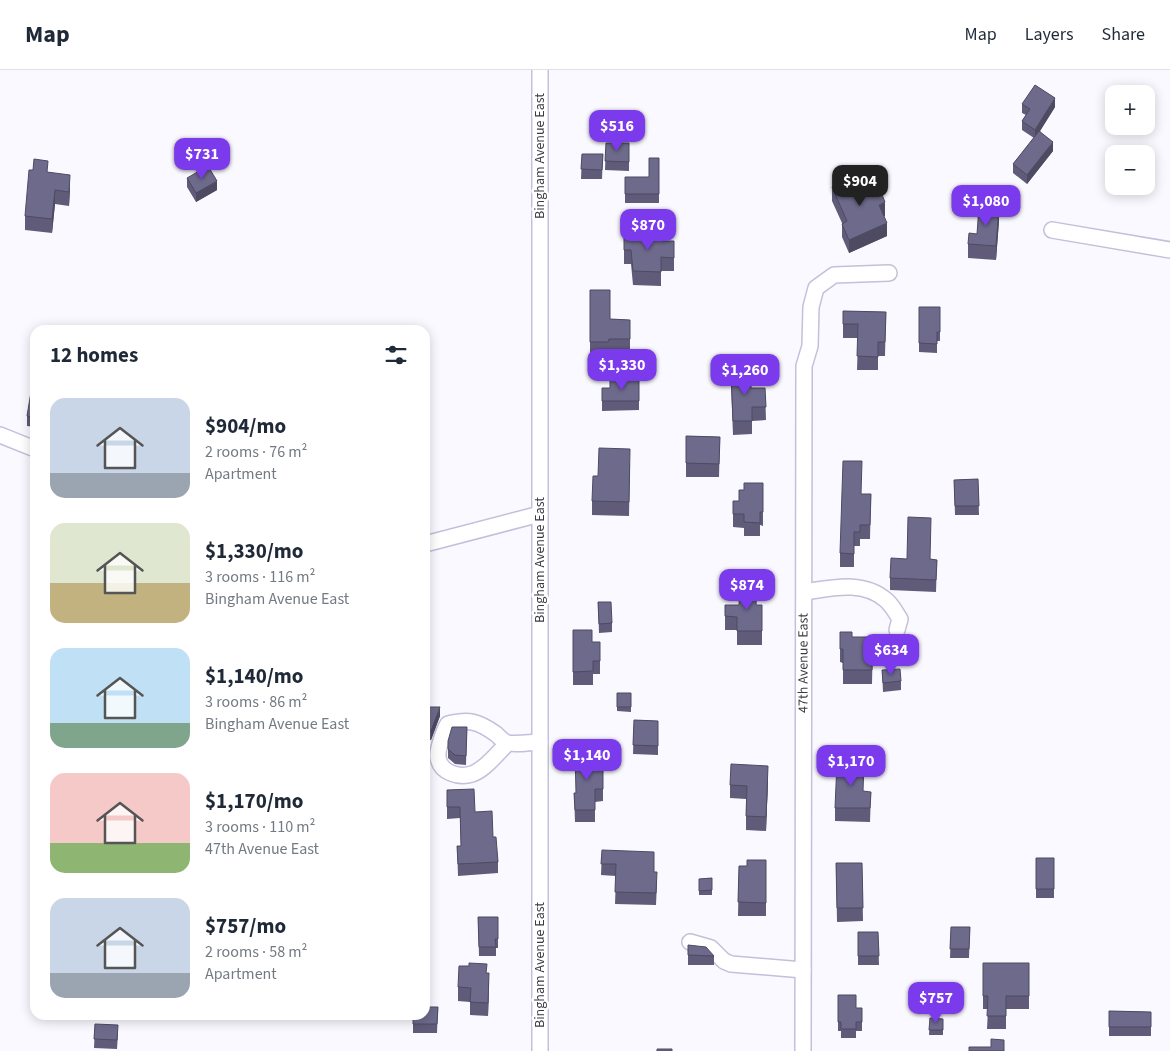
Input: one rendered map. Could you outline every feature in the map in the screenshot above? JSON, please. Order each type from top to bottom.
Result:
[{"type":"street","name":"Bingham Avenue East","points":[[540,70],[540,1051]]},
{"type":"street","points":[[1052,230],[1170,250]]},
{"type":"street","name":"47th Avenue East","points":[[803,1051],[804,366],[810,346],[810,307],[816,288],[834,275],[889,273]]},
{"type":"street","points":[[0,435],[30,448]]},
{"type":"street","points":[[430,543],[540,514]]},
{"type":"street","points":[[804,592],[855,586],[873,591],[887,601],[900,619],[897,630]]},
{"type":"street","points":[[508,743],[478,771],[470,774],[458,776],[448,772],[440,764],[438,758],[438,751],[448,724],[461,721],[471,721],[488,728],[508,743],[540,742]]},
{"type":"street","points":[[690,942],[711,948],[724,961],[731,964],[803,970]]},
{"type":"building","points":[[1035,85],[1055,98],[1035,130],[1022,121],[1030,109],[1022,104]]},
{"type":"building","points":[[1039,131],[1053,142],[1027,175],[1013,164]]},
{"type":"building","points":[[606,143],[629,143],[629,162],[605,161]]},
{"type":"building","points":[[582,154],[603,154],[602,170],[581,169]]},
{"type":"building","points":[[649,158],[659,158],[659,194],[625,194],[625,177],[649,177]]},
{"type":"building","points":[[34,159],[48,161],[47,172],[70,175],[69,192],[55,190],[52,219],[25,216],[29,170],[33,170]]},
{"type":"building","points":[[208,166],[217,181],[196,193],[187,178]]},
{"type":"building","points":[[858,176],[864,188],[877,182],[885,202],[879,205],[887,223],[849,240],[842,224],[847,221],[832,187]]},
{"type":"building","points":[[979,206],[999,207],[996,246],[968,244],[969,233],[977,234]]},
{"type":"building","points":[[624,233],[662,233],[662,241],[674,241],[674,258],[661,257],[661,272],[633,271],[631,250],[624,250]]},
{"type":"building","points":[[590,290],[610,290],[610,319],[630,320],[630,339],[609,339],[608,342],[590,342]]},
{"type":"building","points":[[919,307],[940,307],[940,332],[937,332],[937,344],[919,343]]},
{"type":"building","points":[[843,311],[886,312],[885,342],[878,342],[878,357],[857,356],[858,324],[843,324]]},
{"type":"building","points":[[731,371],[751,371],[751,388],[765,388],[766,407],[752,407],[752,421],[733,421]]},
{"type":"building","points":[[639,379],[639,401],[602,401],[602,388],[610,388],[610,380]]},
{"type":"building","points":[[30,398],[30,417],[27,416]]},
{"type":"building","points":[[686,436],[720,437],[719,464],[686,463]]},
{"type":"building","points":[[599,448],[630,449],[629,502],[592,501],[593,476],[598,476]]},
{"type":"building","points":[[843,461],[862,461],[861,494],[871,494],[870,525],[860,525],[860,532],[854,532],[854,554],[840,553]]},
{"type":"building","points":[[978,479],[979,506],[955,506],[954,480]]},
{"type":"building","points":[[744,483],[763,483],[763,512],[760,512],[760,523],[744,522],[744,514],[733,514],[733,501],[739,501],[739,490],[744,490]]},
{"type":"building","points":[[908,517],[931,518],[930,559],[937,560],[936,580],[890,578],[891,558],[907,559]]},
{"type":"building","points":[[740,586],[757,586],[756,605],[762,605],[762,631],[737,631],[737,617],[725,616],[725,605],[739,605]]},
{"type":"building","points":[[598,602],[611,602],[612,623],[599,624]]},
{"type":"building","points":[[573,630],[592,630],[592,642],[600,642],[600,661],[593,661],[593,671],[573,672]]},
{"type":"building","points":[[840,632],[852,632],[852,637],[873,637],[872,670],[843,670],[843,649],[840,649]]},
{"type":"building","points":[[900,669],[901,681],[883,683],[882,670]]},
{"type":"building","points":[[617,693],[631,693],[631,707],[617,707]]},
{"type":"building","points":[[430,707],[440,707],[431,731]]},
{"type":"building","points":[[634,720],[658,721],[658,746],[633,745]]},
{"type":"building","points":[[452,727],[467,727],[466,756],[455,755],[448,749]]},
{"type":"building","points":[[575,753],[594,753],[595,767],[603,767],[603,789],[595,789],[595,810],[575,810]]},
{"type":"building","points":[[837,762],[864,763],[863,791],[871,792],[870,808],[835,808]]},
{"type":"building","points":[[731,764],[768,766],[766,817],[746,816],[747,786],[730,785]]},
{"type":"building","points":[[474,789],[475,812],[492,811],[493,837],[496,837],[498,862],[458,864],[457,846],[461,846],[460,807],[447,807],[447,790]]},
{"type":"building","points":[[602,850],[654,852],[654,872],[657,872],[656,893],[615,892],[616,864],[601,864]]},
{"type":"building","points":[[1036,858],[1054,858],[1054,889],[1036,889]]},
{"type":"building","points":[[747,860],[766,860],[766,903],[738,902],[739,866],[747,866]]},
{"type":"building","points":[[836,863],[862,863],[863,908],[837,908]]},
{"type":"building","points":[[712,878],[712,890],[699,891],[699,879]]},
{"type":"building","points":[[478,917],[498,917],[498,939],[495,939],[496,947],[479,947]]},
{"type":"building","points":[[951,927],[970,927],[969,949],[950,949]]},
{"type":"building","points":[[858,932],[878,932],[879,956],[858,956]]},
{"type":"building","points":[[688,945],[706,947],[714,956],[688,955]]},
{"type":"building","points":[[469,963],[487,964],[486,973],[489,973],[488,1003],[470,1002],[471,988],[458,987],[459,966],[469,966]]},
{"type":"building","points":[[983,963],[1029,963],[1029,996],[1006,996],[1006,1016],[987,1016],[988,996],[983,996]]},
{"type":"building","points":[[838,995],[856,995],[856,1008],[862,1008],[862,1022],[856,1022],[856,1029],[841,1029],[841,1022],[838,1022]]},
{"type":"building","points":[[430,1007],[438,1007],[437,1024],[413,1024],[413,1020],[430,1020]]},
{"type":"building","points":[[1109,1011],[1151,1012],[1151,1027],[1109,1027]]},
{"type":"building","points":[[930,1018],[943,1019],[943,1030],[929,1030]]},
{"type":"building","points":[[95,1024],[118,1025],[117,1040],[94,1039]]},
{"type":"building","points":[[991,1039],[1004,1040],[1004,1051],[969,1051],[969,1047],[991,1047]]},
{"type":"building","points":[[657,1049],[672,1049],[672,1051],[657,1051]]}]
